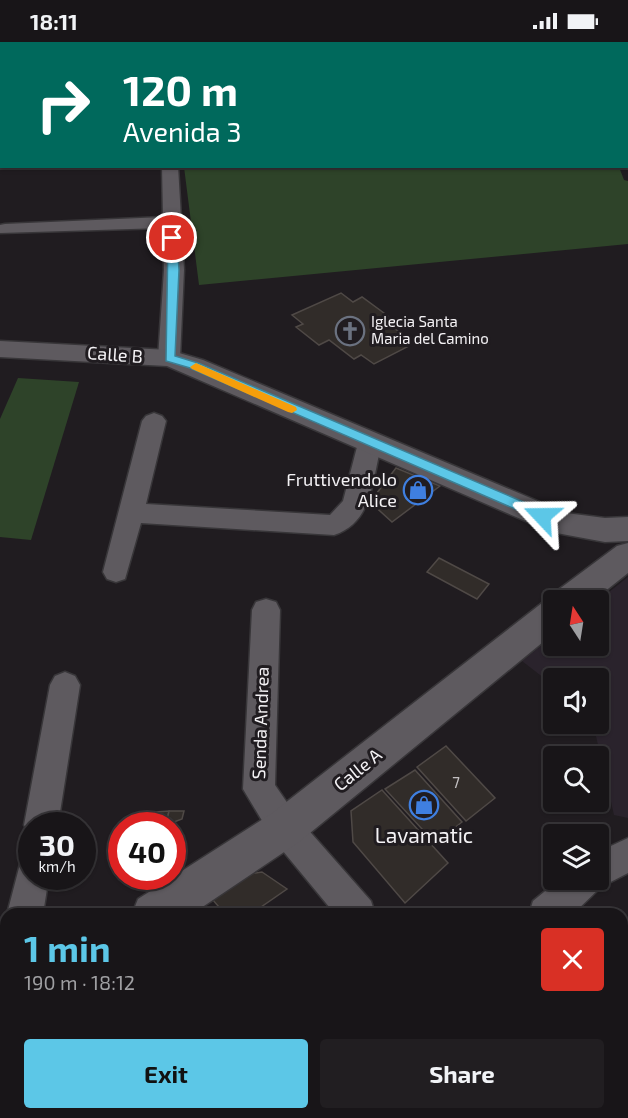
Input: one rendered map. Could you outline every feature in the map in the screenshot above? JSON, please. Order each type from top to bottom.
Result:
[{"type":"street","points":[[169,358],[174,270],[170,168]]},
{"type":"street","points":[[5,229],[171,222]]},
{"type":"street","name":"Calle B","points":[[0,349],[169,358],[194,366],[562,524],[605,530],[628,528]]},
{"type":"street","points":[[116,572],[154,421]]},
{"type":"street","points":[[132,513],[334,525],[345,520],[355,508],[363,464],[370,443]]},
{"type":"street","points":[[562,524],[585,542],[593,553],[598,577]]},
{"type":"street","points":[[582,590],[628,555]]},
{"type":"street","name":"Senda Andrea","points":[[266,609],[259,789],[285,828],[353,908]]},
{"type":"street","name":"Calle A","points":[[162,908],[285,828],[543,622]]},
{"type":"street","points":[[43,812],[65,685]]},
{"type":"street","points":[[609,865],[628,855]]},
{"type":"street","points":[[27,908],[30,890]]},
{"type":"street","points":[[553,908],[574,890]]},
{"type":"shaded area","points":[[628,577],[628,818],[614,815],[609,793],[609,746],[598,746],[596,734],[609,734],[609,668],[543,668],[543,677],[522,661],[543,644],[543,656],[609,656],[609,592]]},
{"type":"green space","points":[[184,168],[619,168],[624,180],[628,181],[628,244],[199,285]]},
{"type":"green space","points":[[18,378],[79,382],[31,540],[0,537],[0,419]]},
{"type":"building","name":"Iglecia Santa Maria del Camino","points":[[341,293],[353,302],[362,297],[388,316],[381,319],[405,336],[399,339],[409,346],[374,364],[361,355],[354,359],[329,340],[319,345],[296,327],[303,324],[292,315]]},
{"type":"building","points":[[396,468],[440,486],[392,522],[370,502]]},
{"type":"building","points":[[439,558],[489,584],[477,599],[427,572]]},
{"type":"building","points":[[446,746],[495,798],[466,821],[417,767]]},
{"type":"building","name":"Lavamatic","points":[[415,770],[462,822],[435,843],[385,789]]},
{"type":"building","points":[[382,790],[448,863],[405,903],[353,842],[351,811]]},
{"type":"building","points":[[262,872],[287,889],[260,908],[220,908],[212,899],[248,874]]},
{"type":"slow traffic","points":[[196,367],[292,410]]},
{"type":"place","name":"Iglecia Santa Maria del Camino","points":[[350,331]]},
{"type":"place","name":"Fruttivendolo Alice","points":[[418,490]]},
{"type":"place","name":"Lavamatic","points":[[424,805]]},
{"type":"route","points":[[172,238],[174,270],[169,358],[194,366],[542,516]]}]
